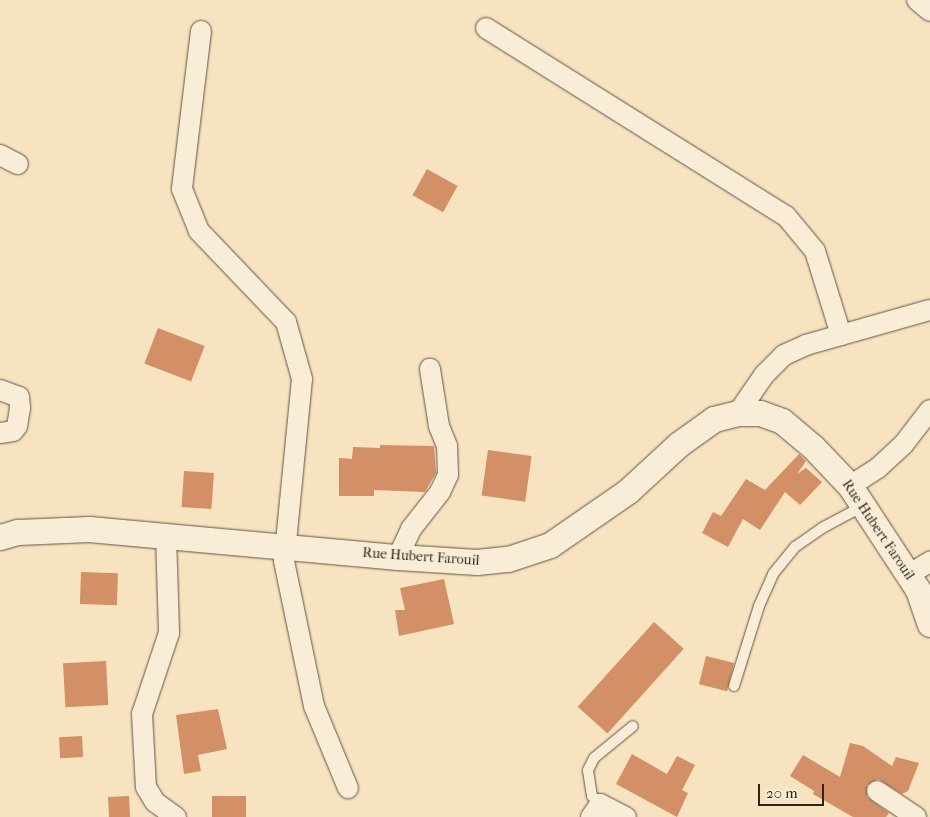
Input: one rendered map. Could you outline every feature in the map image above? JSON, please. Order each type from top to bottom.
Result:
[{"type":"street","points":[[917,0],[930,11]]},
{"type":"street","points":[[486,28],[739,184],[786,216],[815,251],[841,335]]},
{"type":"street","points":[[201,31],[182,190],[199,231],[286,322],[302,378],[299,432],[284,546],[294,617],[314,706],[348,788]]},
{"type":"street","points":[[738,413],[764,375],[784,355],[806,345],[930,310]]},
{"type":"street","points":[[398,557],[412,529],[440,492],[448,475],[447,446],[439,426],[430,369]]},
{"type":"street","points":[[0,390],[19,397],[20,408],[17,426],[13,431],[0,433]]},
{"type":"street","points":[[857,496],[878,468],[903,445],[930,410]]},
{"type":"street","name":"Rue Hubert Farouil","points":[[0,536],[18,532],[89,529],[398,557],[477,562],[508,558],[550,545],[628,491],[679,444],[714,420],[738,413],[760,413],[782,421],[813,447],[857,496],[918,590],[930,624]]},
{"type":"street","points":[[166,536],[169,633],[142,714],[146,787],[155,802],[176,817]]},
{"type":"street","points":[[908,575],[930,562]]},
{"type":"street","points":[[877,791],[916,817]]},
{"type":"street","points":[[596,811],[626,817]]},
{"type":"lane","points":[[734,686],[759,606],[773,574],[795,547],[822,528],[857,496]]},
{"type":"lane","points":[[596,811],[588,770],[594,758],[633,726]]},
{"type":"building","points":[[427,169],[458,186],[443,212],[412,195]]},
{"type":"building","points":[[158,328],[205,346],[191,381],[144,363]]},
{"type":"building","points":[[380,445],[434,446],[436,473],[425,492],[374,490],[374,496],[339,496],[339,458],[352,459],[353,447],[380,448]]},
{"type":"building","points":[[488,450],[532,456],[525,502],[482,496]]},
{"type":"building","points":[[799,454],[806,461],[797,474],[806,468],[822,482],[800,505],[785,492],[760,530],[743,519],[728,547],[702,533],[713,512],[721,516],[746,479],[765,490]]},
{"type":"building","points":[[184,471],[214,473],[211,509],[181,507]]},
{"type":"building","points":[[81,572],[118,573],[117,605],[80,604]]},
{"type":"building","points":[[444,579],[454,624],[399,636],[395,610],[405,610],[400,588]]},
{"type":"building","points":[[654,622],[684,649],[607,733],[578,707]]},
{"type":"building","points":[[706,656],[734,663],[727,691],[699,684]]},
{"type":"building","points":[[106,661],[108,705],[65,707],[63,663]]},
{"type":"building","points":[[218,709],[227,749],[198,755],[201,771],[184,774],[176,715]]},
{"type":"building","points":[[82,736],[83,757],[60,758],[59,737]]},
{"type":"building","points":[[850,743],[863,746],[892,766],[896,757],[919,763],[908,791],[902,794],[878,779],[867,785],[867,797],[889,813],[886,817],[853,817],[813,794],[814,791],[790,776],[803,755],[840,777]]},
{"type":"building","points":[[632,754],[667,774],[677,756],[695,765],[682,790],[688,793],[677,817],[616,784]]},
{"type":"building","points":[[129,796],[130,817],[109,817],[108,797]]},
{"type":"building","points":[[212,796],[246,796],[246,817],[212,817]]}]
